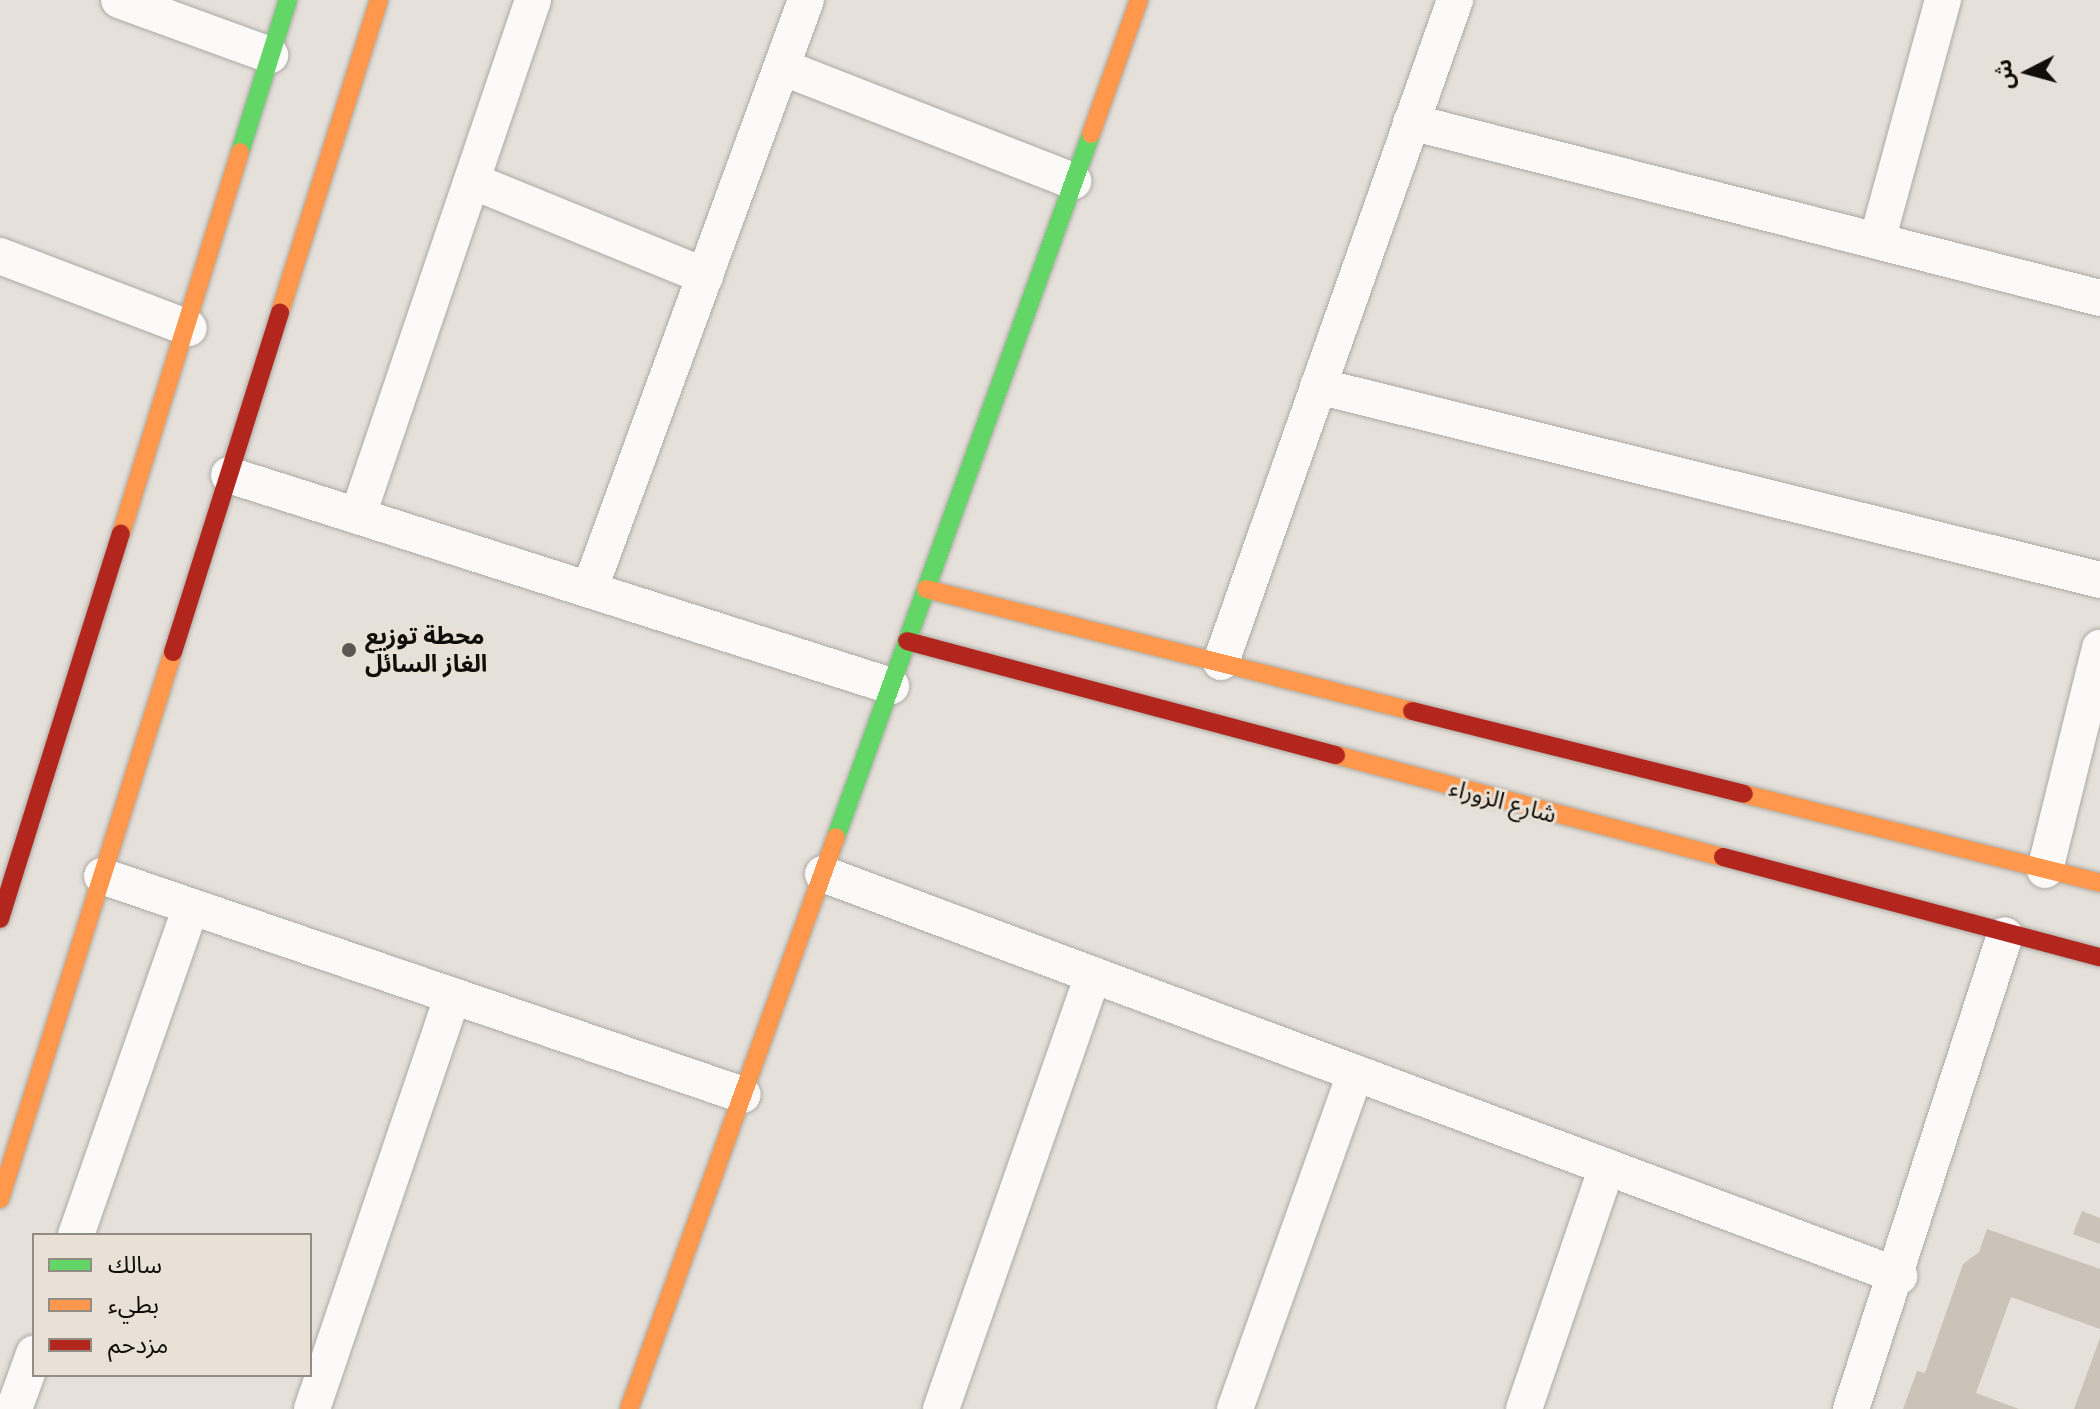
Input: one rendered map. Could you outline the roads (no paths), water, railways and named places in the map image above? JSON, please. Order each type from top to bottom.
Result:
[{"type":"street","points":[[119,0],[270,55]]},
{"type":"street","points":[[0,919],[189,328],[288,0]]},
{"type":"street","points":[[0,1199],[379,0]]},
{"type":"street","points":[[358,515],[533,0]]},
{"type":"street","points":[[590,588],[806,0]]},
{"type":"street","points":[[629,1409],[1139,0]]},
{"type":"street","points":[[1221,662],[1455,0]]},
{"type":"street","points":[[1877,241],[1943,0]]},
{"type":"street","points":[[782,67],[1073,181]]},
{"type":"street","points":[[1411,122],[2100,298]]},
{"type":"street","points":[[472,181],[705,276]]},
{"type":"street","points":[[0,256],[189,328]]},
{"type":"street","points":[[1318,386],[2100,580]]},
{"type":"street","points":[[229,475],[891,686]]},
{"type":"street","points":[[926,589],[2100,883]]},
{"type":"street","name":"شارع الزوراء","points":[[907,641],[2005,935],[2100,957]]},
{"type":"street","points":[[2045,870],[2100,648]]},
{"type":"street","points":[[823,874],[1899,1276]]},
{"type":"street","points":[[102,876],[451,1000],[743,1095]]},
{"type":"street","points":[[77,1233],[191,907]]},
{"type":"street","points":[[1851,1409],[1899,1276],[2005,935]]},
{"type":"street","points":[[941,1409],[1093,975]]},
{"type":"street","points":[[312,1409],[451,1000]]},
{"type":"street","points":[[1235,1409],[1355,1073]]},
{"type":"street","points":[[1524,1409],[1607,1167]]},
{"type":"street","points":[[19,1403],[32,1361]]},
{"type":"place","name":"محطة توزيع الغاز السائل","points":[[349,650]]}]
